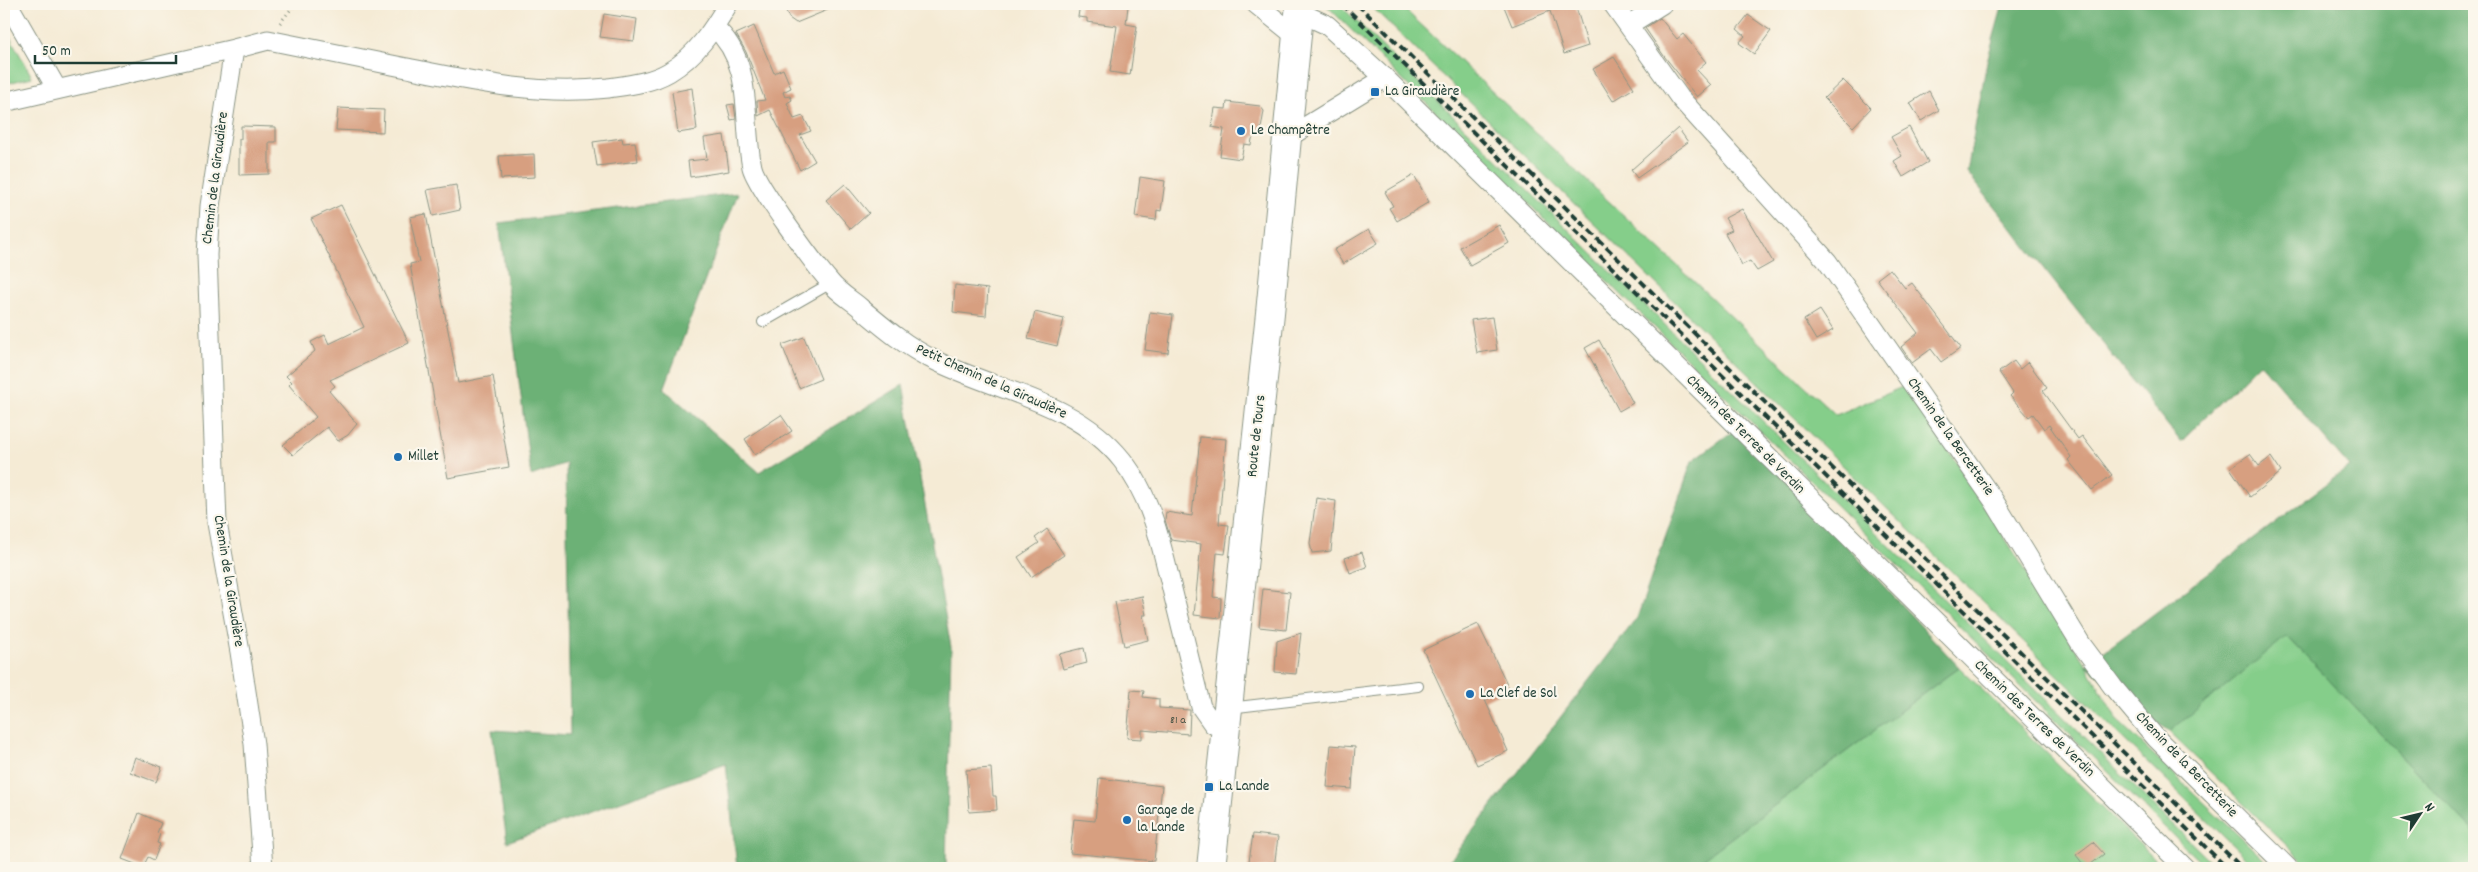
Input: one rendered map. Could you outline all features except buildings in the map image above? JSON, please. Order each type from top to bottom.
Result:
[{"type":"main road","name":"Route de Tours","points":[[1211,868],[1299,17]]},
{"type":"street","points":[[8,4],[57,89]]},
{"type":"street","points":[[4,102],[268,40],[500,87],[570,91],[633,85],[658,78],[683,62],[714,27],[728,4]]},
{"type":"street","points":[[1256,4],[1299,17]]},
{"type":"street","name":"Chemin de la Bercetterie","points":[[1613,4],[1630,24],[1687,106],[1827,261],[1994,501],[2081,644],[2113,687],[2156,738],[2288,868]]},
{"type":"street","points":[[1630,24],[1662,4]]},
{"type":"street","name":"Chemin des Terres de Verdin","points":[[1299,17],[1327,25],[1385,78],[2185,868]]},
{"type":"street","name":"Petit Chemin de la Giraudière","points":[[714,27],[726,37],[739,65],[746,89],[752,168],[765,191],[830,283],[899,340],[934,361],[1064,412],[1093,429],[1123,460],[1146,500],[1165,562],[1201,707],[1213,724],[1227,719]]},
{"type":"street","name":"Chemin de la Giraudière","points":[[234,49],[210,206],[207,254],[217,523],[254,744],[263,868]]},
{"type":"street","points":[[1287,138],[1385,78]]},
{"type":"lane","points":[[763,322],[830,283]]},
{"type":"lane","points":[[1227,719],[1418,686]]},
{"type":"green space","points":[[1325,4],[1339,4],[2217,868],[2206,868]]},
{"type":"green space","points":[[1369,4],[1399,4],[1836,415],[1907,385],[2086,665],[2118,721],[2273,868],[2256,868]]},
{"type":"green space","points":[[2003,4],[2474,4],[2474,832],[2287,636],[2169,732],[2086,665],[2349,467],[2260,363],[2181,442],[1967,172],[1987,61]]},
{"type":"green space","points":[[4,26],[32,77],[4,84]]},
{"type":"green space","points":[[738,193],[664,389],[759,472],[903,385],[951,647],[946,868],[737,868],[726,764],[507,842],[492,730],[570,735],[566,463],[531,476],[499,223]]},
{"type":"green space","points":[[1737,428],[1959,667],[1691,868],[1444,868],[1637,618],[1692,461]]},
{"type":"green space","points":[[2286,635],[2474,832],[2474,868],[2310,868],[2169,732]]},
{"type":"green space","points":[[1959,667],[2164,868],[1691,868]]},
{"type":"railway","points":[[1342,4],[2227,868]]},
{"type":"railway","points":[[1357,4],[2242,868]]},
{"type":"place","name":"La Giraudière","points":[[1375,92]]},
{"type":"place","name":"Le Champêtre","points":[[1241,131]]},
{"type":"place","name":"Millet","points":[[398,457]]},
{"type":"place","name":"La Clef de Sol","points":[[1470,694]]},
{"type":"place","name":"La Lande","points":[[1209,787]]},
{"type":"place","name":"Garage de la Lande","points":[[1127,820]]}]
